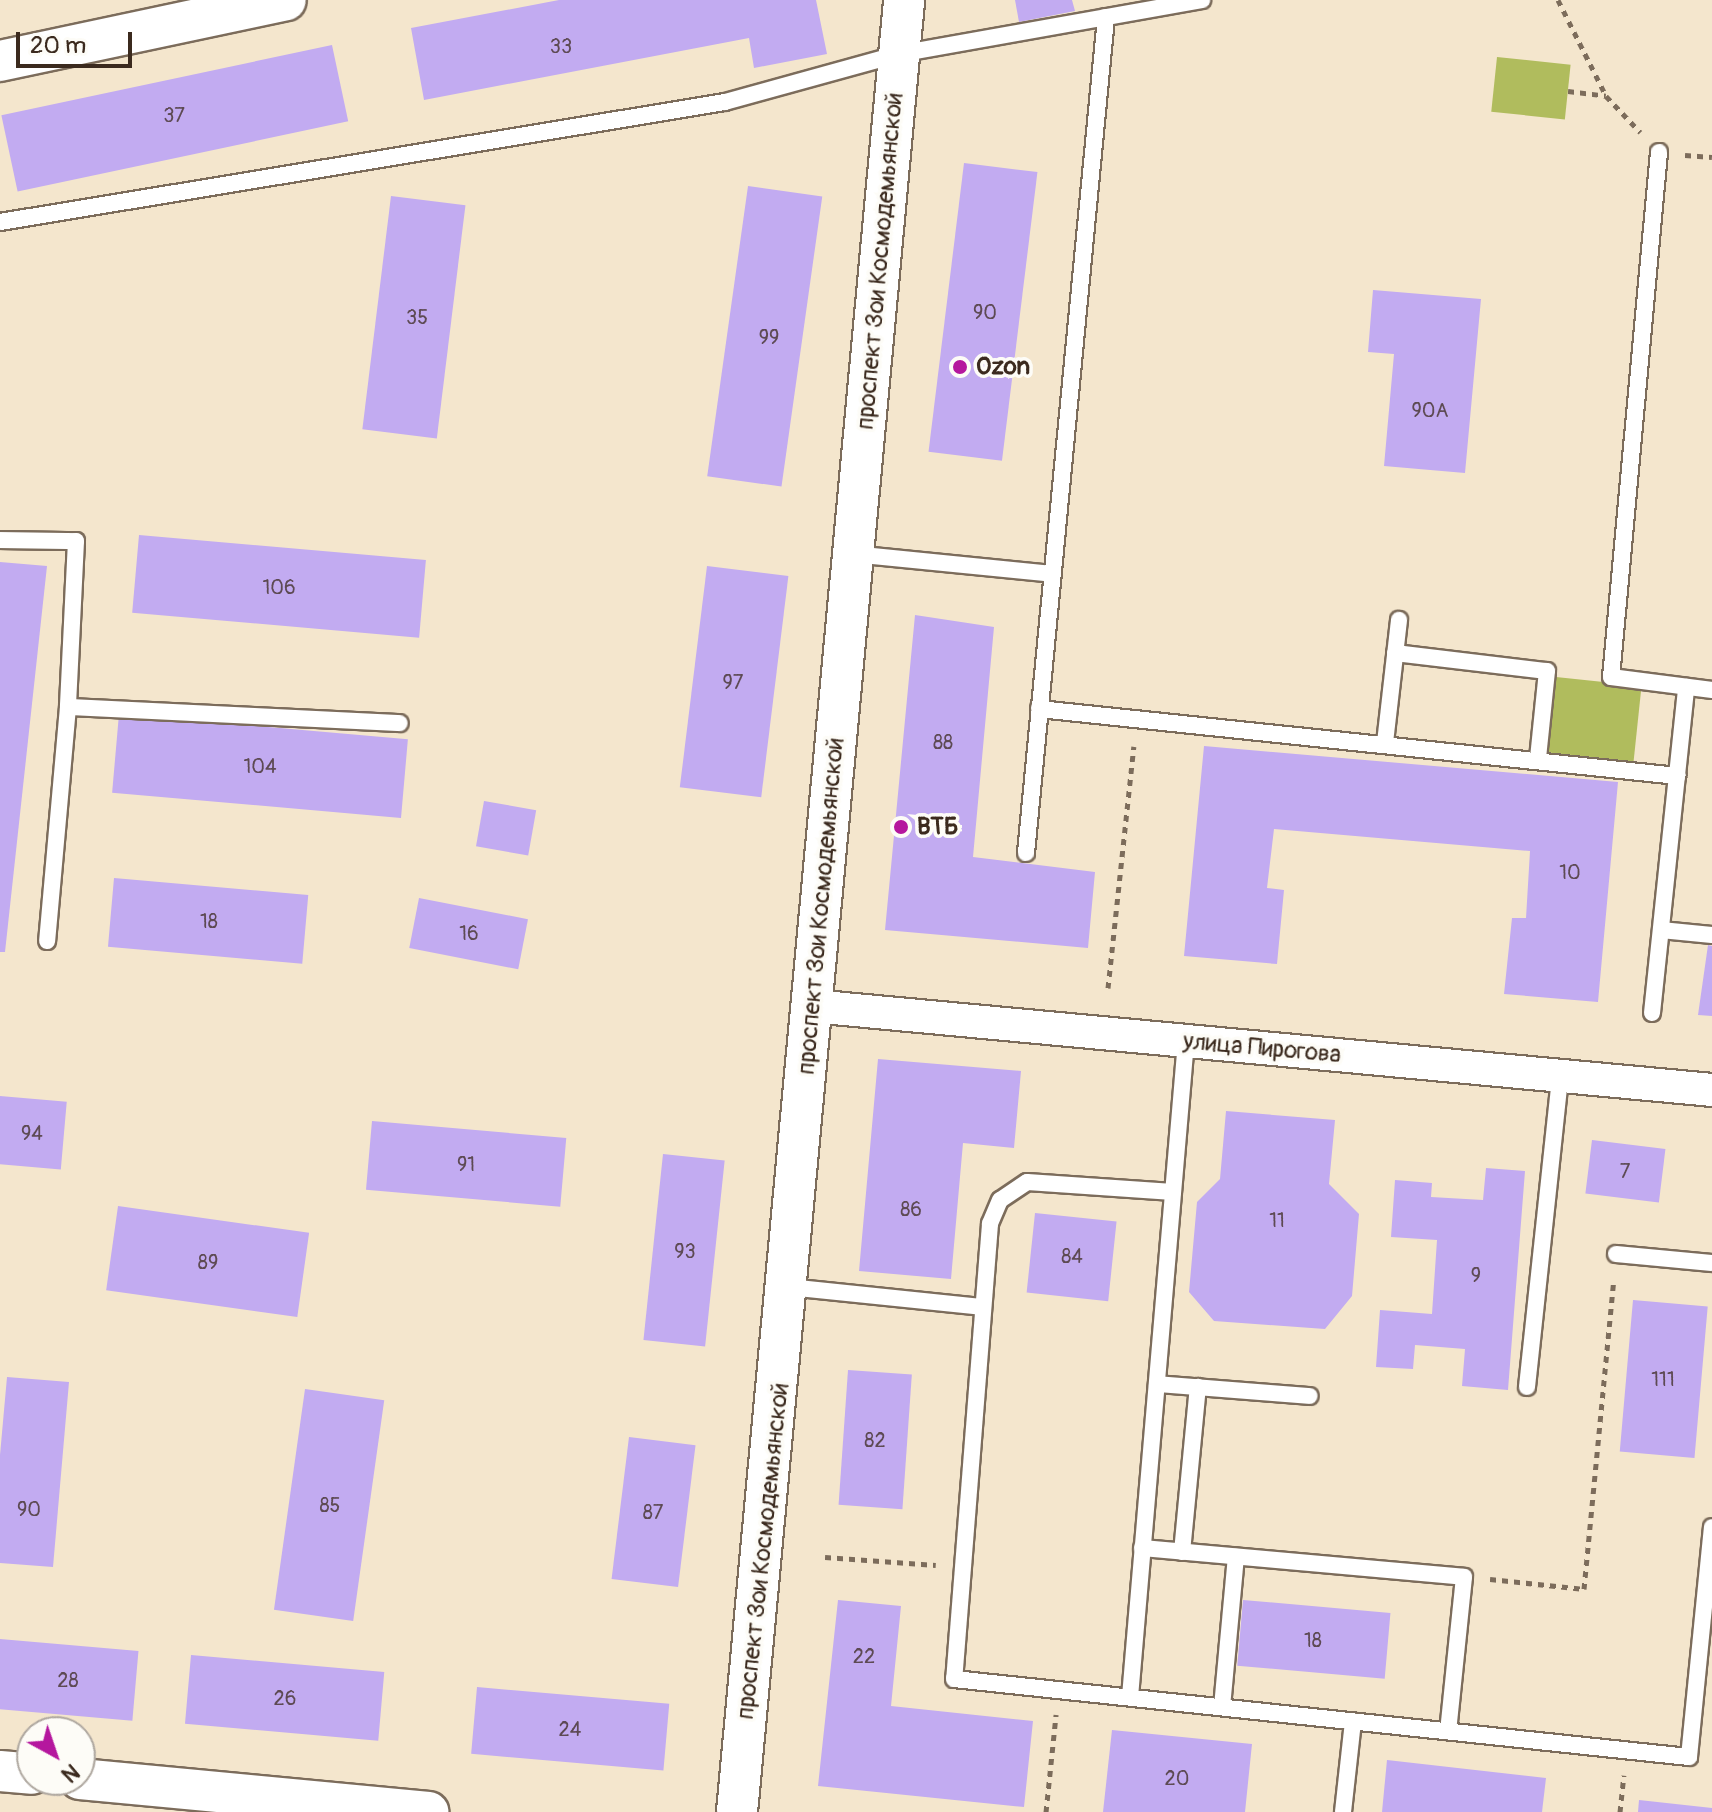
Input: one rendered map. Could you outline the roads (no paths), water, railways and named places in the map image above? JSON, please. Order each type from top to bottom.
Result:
[{"type":"street","points":[[0,61],[286,0]]},
{"type":"street","name":"проспект Зои Космодемьянской","points":[[737,1812],[789,1287],[904,0]]},
{"type":"street","name":"улица Пирогова","points":[[812,1006],[1712,1090]]},
{"type":"street","points":[[96,1781],[428,1812]]},
{"type":"lane","points":[[0,222],[725,102],[899,54],[1202,0]]},
{"type":"lane","points":[[1026,853],[1106,17]]},
{"type":"lane","points":[[1659,152],[1611,677],[1712,690]]},
{"type":"lane","points":[[0,540],[76,541],[68,707],[47,941]]},
{"type":"lane","points":[[853,554],[1052,574]]},
{"type":"lane","points":[[1385,743],[1399,620]]},
{"type":"lane","points":[[1395,653],[1547,671],[1538,758]]},
{"type":"lane","points":[[1652,1013],[1686,687]]},
{"type":"lane","points":[[68,707],[400,723]]},
{"type":"lane","points":[[1039,709],[1538,758],[1677,776]]},
{"type":"lane","points":[[1661,930],[1712,935]]},
{"type":"lane","points":[[1130,1697],[1186,1041]]},
{"type":"lane","points":[[1527,1387],[1560,1076]]},
{"type":"lane","points":[[1173,1192],[1027,1182],[1000,1200],[990,1224],[954,1679],[1689,1757],[1712,1527]]},
{"type":"lane","points":[[1616,1254],[1712,1263]]},
{"type":"lane","points":[[789,1287],[983,1307]]},
{"type":"lane","points":[[1157,1384],[1310,1396]]},
{"type":"lane","points":[[1182,1552],[1198,1387]]},
{"type":"lane","points":[[1142,1548],[1464,1577],[1448,1731]]},
{"type":"lane","points":[[1222,1707],[1236,1557]]},
{"type":"lane","points":[[1343,1812],[1353,1722]]},
{"type":"place","name":"Ozon","points":[[960,367]]},
{"type":"place","name":"ВТБ","points":[[901,827]]}]
